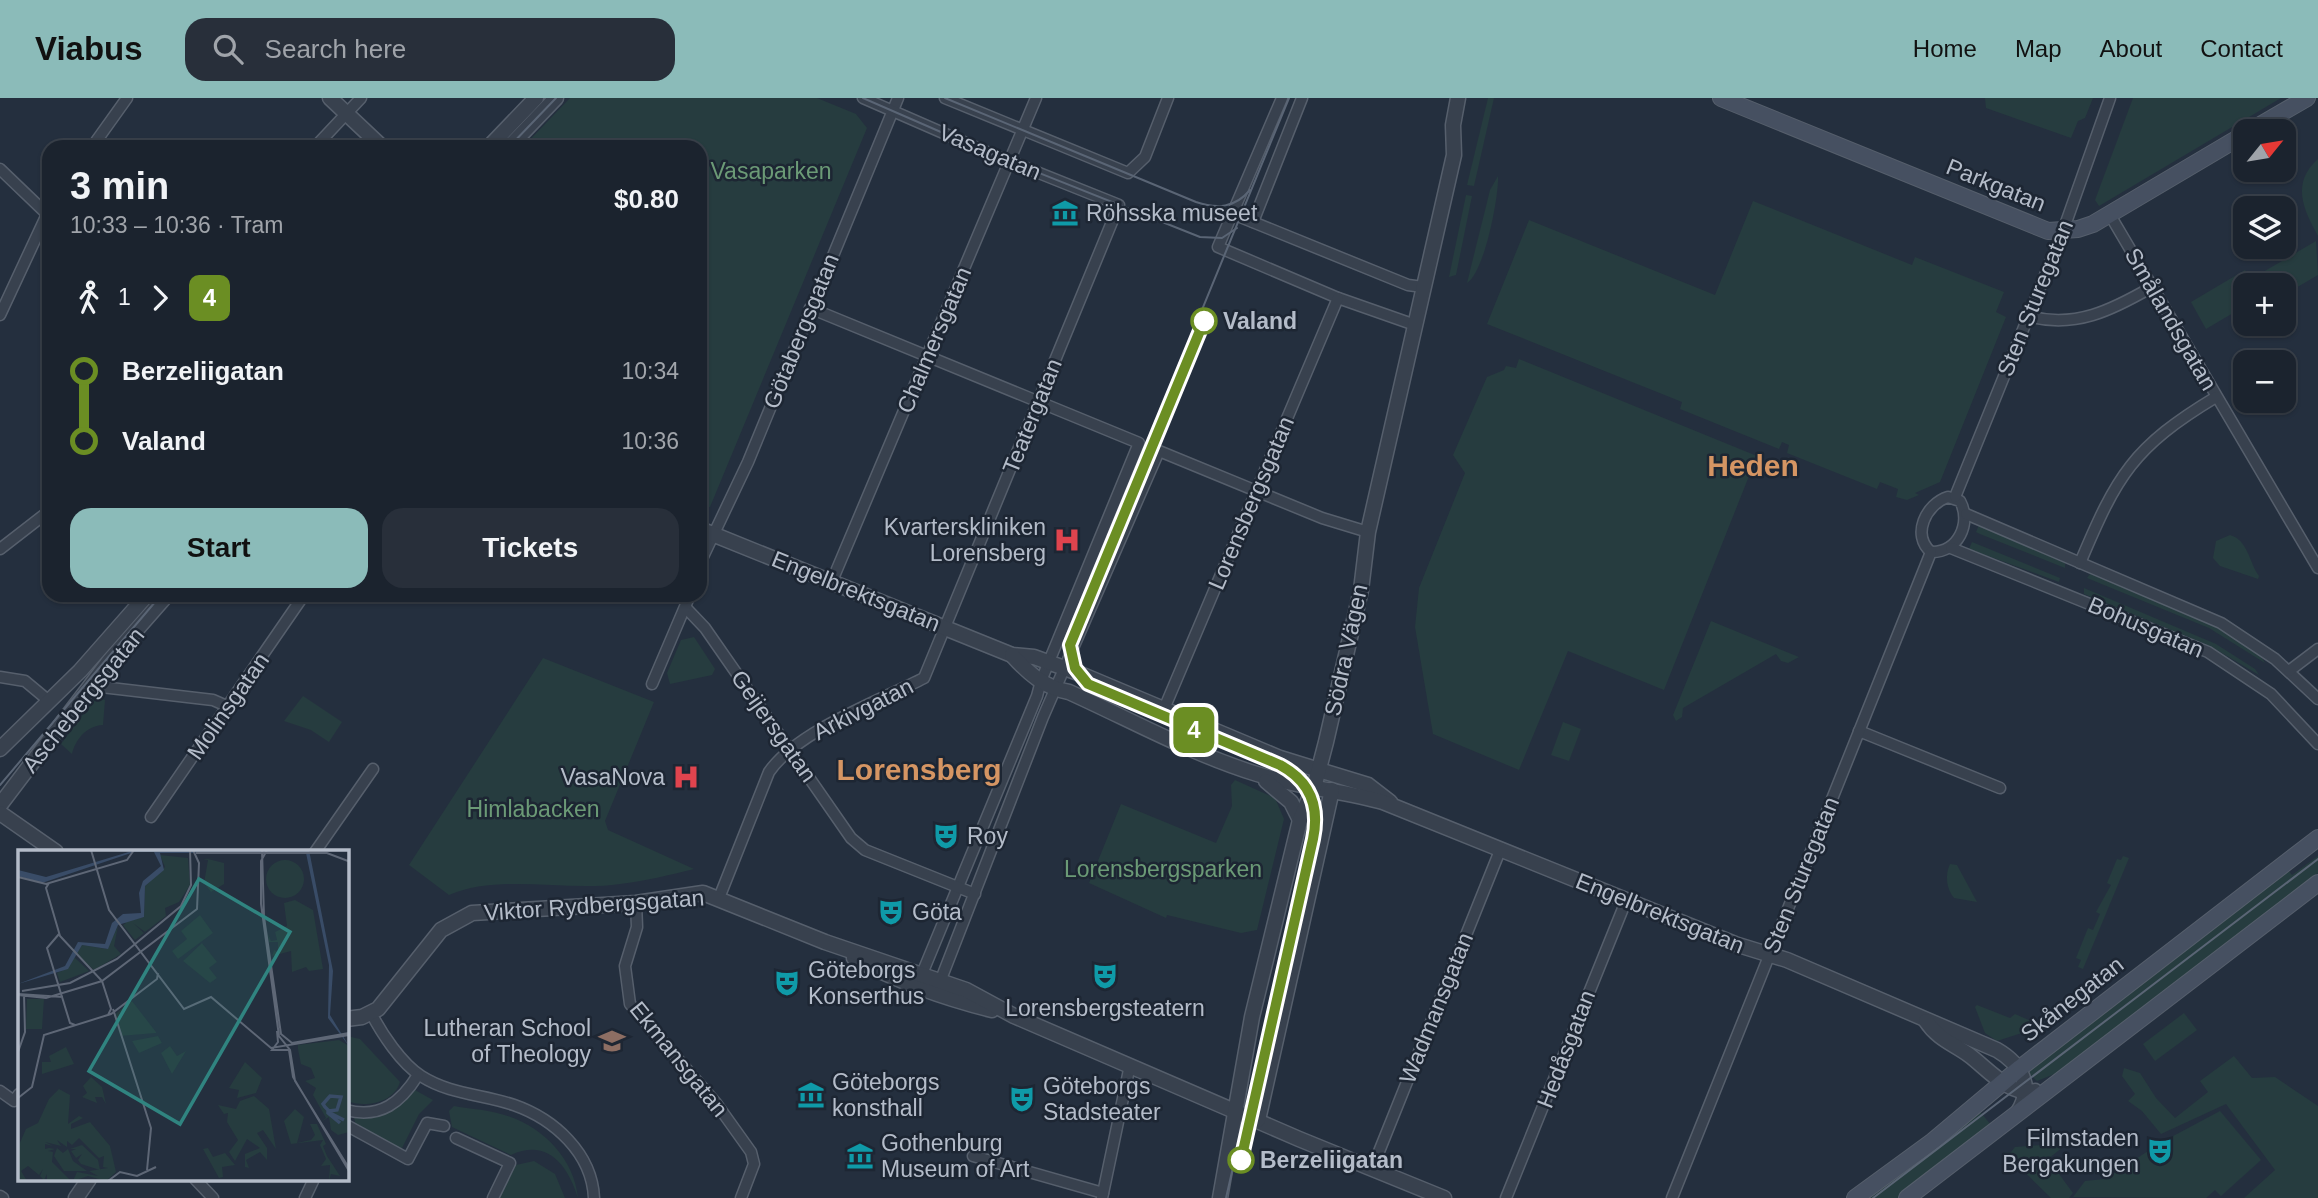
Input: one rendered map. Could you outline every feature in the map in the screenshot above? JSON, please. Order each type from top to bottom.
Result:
[{"type":"main road","name":"Parkgatan","points":[[1721,98],[2032,225],[2063,231],[2086,226],[2110,215],[2233,141]]},
{"type":"main road","points":[[2270,119],[2306,98]]},
{"type":"main road","name":"Skånegatan","points":[[1855,1198],[1933,1141],[2020,1068],[2318,838]]},
{"type":"main road","points":[[1907,1198],[2318,883]]},
{"type":"street","points":[[97,140],[127,98]]},
{"type":"street","points":[[330,98],[376,140]]},
{"type":"street","points":[[322,140],[361,98]]},
{"type":"street","points":[[496,140],[536,98]]},
{"type":"street","points":[[516,140],[556,98]]},
{"type":"street","name":"Vasagatan","points":[[863,98],[1008,161],[1119,205]]},
{"type":"street","name":"Götabergsgatan","points":[[707,530],[748,462],[898,98]]},
{"type":"street","name":"Vasagatan","points":[[945,98],[1128,173],[1144,158],[1168,98]]},
{"type":"street","name":"Chalmersgatan","points":[[832,581],[1036,98]]},
{"type":"street","points":[[1282,98],[1218,247],[1338,298],[1415,325]]},
{"type":"street","points":[[1253,222],[1302,98]]},
{"type":"street","name":"Södra Vägen","points":[[1220,1198],[1252,1017],[1300,820],[1318,770],[1360,590],[1368,532],[1454,155],[1453,125],[1458,98]]},
{"type":"street","name":"Sten Sturegatan","points":[[1955,497],[2063,231],[2110,98]]},
{"type":"street","points":[[0,169],[42,208]]},
{"type":"street","name":"Teatergatan","points":[[947,627],[1119,205]]},
{"type":"street","points":[[1233,214],[1408,285],[1423,287]]},
{"type":"street","name":"Smålandsgatan","points":[[2110,215],[2318,568]]},
{"type":"street","points":[[0,315],[42,226]]},
{"type":"street","points":[[2028,316],[2058,321],[2091,318],[2152,286]]},
{"type":"street","name":"Lorensbergsgatan","points":[[1164,709],[1338,298]]},
{"type":"street","points":[[810,308],[1139,443],[958,887],[916,979]]},
{"type":"street","points":[[2080,563],[2110,495],[2135,459],[2165,429],[2216,397]]},
{"type":"street","points":[[1368,532],[1322,519],[1159,451],[1043,717],[938,986],[1444,1198]]},
{"type":"street","points":[[1955,497],[1966,514],[1959,537],[1951,548],[1931,552],[1922,537],[1927,513],[1936,501],[1955,497]]},
{"type":"street","name":"Bohusgatan","points":[[1966,514],[2221,623],[2256,644],[2318,699]]},
{"type":"street","points":[[0,549],[42,516]]},
{"type":"street","name":"Engelbrektsgatan","points":[[707,532],[1012,655],[1066,669],[1318,770],[1368,785],[1395,807]]},
{"type":"street","name":"Bohusgatan","points":[[1951,548],[2208,652],[2271,694],[2318,744]]},
{"type":"street","name":"Sten Sturegatan","points":[[1672,1198],[1931,552]]},
{"type":"street","name":"Aschebergsgatan","points":[[0,749],[49,701],[141,602]]},
{"type":"street","name":"Aschebergsgatan","points":[[0,805],[93,686],[110,660],[161,602]]},
{"type":"street","name":"Molinsgatan","points":[[151,817],[299,602]]},
{"type":"street","points":[[652,684],[688,602]]},
{"type":"street","name":"Geijersgatan","points":[[686,608],[705,628],[851,838],[865,850],[975,894]]},
{"type":"street","name":"Arkivgatan","points":[[719,898],[769,772],[790,749],[924,678],[947,627]]},
{"type":"street","points":[[2289,671],[2318,649]]},
{"type":"street","name":"Engelbrektsgatan","points":[[1012,655],[1041,681],[1056,690],[1069,692],[1253,773],[1395,807],[1626,901],[1768,955],[1997,1050],[2020,1068]]},
{"type":"street","points":[[0,677],[25,681],[49,701]]},
{"type":"street","points":[[93,686],[214,700],[229,707]]},
{"type":"street","points":[[1859,731],[2000,788]]},
{"type":"street","points":[[316,850],[373,769]]},
{"type":"street","name":"Engelbrektsgatan","points":[[1253,773],[1282,792],[1295,806],[1300,820]]},
{"type":"street","points":[[1258,1120],[1332,790]]},
{"type":"street","points":[[0,813],[53,850]]},
{"type":"street","name":"Wadmansgatan","points":[[1373,1169],[1501,848]]},
{"type":"street","name":"Viktor Rydbergsgatan","points":[[371,1013],[395,991],[441,930],[459,917],[481,911],[636,903],[703,893],[825,942],[882,973],[938,986]]},
{"type":"street","name":"Hedåsgatan","points":[[1506,1198],[1626,901]]},
{"type":"street","name":"Ekmansgatan","points":[[636,903],[637,927],[625,966],[630,1004],[735,1128],[752,1156],[753,1169],[741,1198]]},
{"type":"street","points":[[348,1019],[371,1013],[418,1074],[453,1092],[511,1104],[544,1120],[579,1152],[590,1175],[594,1198]]},
{"type":"street","name":"Engelbrektsgatan","points":[[1925,1020],[1939,1038],[1967,1054],[2003,1082],[2027,1093]]},
{"type":"street","points":[[973,1156],[1102,1196],[1130,1065]]},
{"type":"street","points":[[2018,1112],[2027,1093],[2020,1068]]},
{"type":"street","points":[[348,1110],[364,1114],[392,1106],[403,1097],[418,1074]]},
{"type":"street","points":[[2027,1093],[2048,1089]]},
{"type":"street","points":[[0,1091],[17,1097]]},
{"type":"street","points":[[348,1126],[408,1159],[427,1123],[444,1126]]},
{"type":"street","points":[[456,1138],[510,1163],[493,1198]]},
{"type":"street","points":[[76,1198],[88,1180]]},
{"type":"street","points":[[196,1180],[213,1198]]},
{"type":"street","points":[[305,1198],[314,1180]]},
{"type":"green space","name":"Vasaparken","points":[[570,98],[817,98],[856,114],[867,128],[710,507],[707,507],[707,140],[530,140]]},
{"type":"green space","points":[[1488,98],[1494,98],[1474,186],[1467,185]]},
{"type":"green space","points":[[1985,98],[2093,98],[2085,118],[2078,121],[2071,138],[1986,108]]},
{"type":"green space","points":[[2133,98],[2281,98],[2246,119],[2233,119],[2233,126],[2099,206],[2095,200]]},
{"type":"green space","points":[[2318,159],[2318,236],[2304,206],[2302,187],[2304,177]]},
{"type":"green space","points":[[1498,176],[1496,200],[1485,250],[1467,283],[1490,190]]},
{"type":"green space","points":[[1466,195],[1472,196],[1456,275],[1449,277]]},
{"type":"green space","name":"Heden","points":[[1753,201],[1912,265],[1915,257],[2004,292],[1996,312],[2006,317],[1940,482],[1915,493],[1919,495],[1907,500],[1896,497],[1898,489],[1880,482],[1877,489],[1787,453],[1789,445],[1782,442],[1779,449],[1680,409],[1682,402],[1487,324],[1529,220],[1715,295]]},
{"type":"green space","points":[[2316,241],[2318,275],[2296,288],[2296,273],[2263,272],[2285,259],[2296,259],[2296,253]]},
{"type":"green space","points":[[2233,277],[2233,313],[2206,329],[2191,302]]},
{"type":"green space","name":"Heden","points":[[1519,359],[1757,456],[1664,690],[1568,651],[1519,770],[1433,734],[1415,627],[1419,588],[1465,473],[1453,455],[1487,377],[1504,370],[1506,366],[1516,368]]},
{"type":"green space","points":[[1979,525],[2065,563],[2065,568],[1976,532]]},
{"type":"green space","points":[[2230,535],[2244,546],[2258,579],[2220,566],[2213,558],[2216,541]]},
{"type":"green space","points":[[1972,542],[2060,578],[2059,582],[1969,549]]},
{"type":"green space","points":[[2090,574],[2213,625],[2255,651],[2265,663],[2209,628],[2087,578]]},
{"type":"green space","points":[[2084,588],[2216,644],[2255,669],[2259,675],[2210,646],[2084,594]]},
{"type":"green space","points":[[1711,621],[1799,657],[1788,663],[1781,661],[1776,654],[1683,708],[1682,717],[1676,721],[1673,715]]},
{"type":"green space","points":[[694,637],[715,669],[712,675],[670,684],[667,673],[681,640]]},
{"type":"green space","name":"Himlabacken","points":[[543,658],[654,702],[605,821],[608,830],[694,869],[620,884],[489,885],[449,895],[409,865]]},
{"type":"green space","points":[[303,696],[342,722],[329,742],[311,730],[284,721]]},
{"type":"green space","points":[[96,697],[105,700],[103,725],[91,728],[82,735],[72,754],[61,744]]},
{"type":"green space","points":[[1563,722],[1581,729],[1569,761],[1551,755]]},
{"type":"green space","name":"Lorensbergsparken","points":[[1235,780],[1275,798],[1284,819],[1257,930],[1241,933],[1167,915],[1166,918],[1089,883],[1121,804],[1216,843],[1232,806],[1231,785]]},
{"type":"green space","points":[[2123,856],[2129,858],[2083,969],[2078,967],[2081,960],[2076,958],[2088,928],[2093,930],[2100,914],[2096,912],[2111,885],[2107,883],[2117,859],[2121,860]]},
{"type":"green space","points":[[2318,856],[2318,873],[2057,1073],[2037,1081],[2026,1071],[2287,869],[2292,875]]},
{"type":"green space","points":[[1950,864],[1957,865],[1977,902],[1954,898],[1951,894],[1947,881]]},
{"type":"green space","points":[[1977,1005],[2010,1018],[2015,1014],[2031,1021],[2037,1030],[2030,1035],[2028,1031],[1997,1041],[1985,1033],[1975,1007]]},
{"type":"green space","points":[[2184,1013],[2197,1030],[2155,1061],[2143,1044]]},
{"type":"green space","points":[[348,1036],[360,1039],[400,1082],[392,1095],[385,1099],[370,1104],[348,1101]]},
{"type":"green space","points":[[2234,1056],[2252,1078],[2275,1077],[2318,1106],[2318,1198],[2244,1198],[2275,1170],[2226,1104],[2161,1134],[2142,1111],[2128,1101],[2135,1094],[2122,1076],[2124,1068],[2140,1073],[2156,1098],[2175,1118],[2208,1092],[2200,1081]]},
{"type":"green space","points":[[413,1089],[433,1100],[419,1114],[401,1150],[356,1126],[354,1117]]},
{"type":"green space","points":[[454,1106],[512,1118],[540,1133],[561,1155],[569,1168],[578,1198],[569,1175],[555,1158],[536,1150],[511,1155],[452,1127],[449,1111]]},
{"type":"green space","points":[[1977,1108],[1991,1125],[1898,1198],[1865,1198]]},
{"type":"green space","points":[[2220,1111],[2261,1160],[2221,1196],[2215,1190],[2206,1198],[2073,1197],[2085,1181],[2105,1179],[2162,1142]]},
{"type":"green space","points":[[2068,1143],[2048,1159],[2073,1193],[2069,1198],[2051,1198],[2004,1152],[2011,1152],[2015,1147]]},
{"type":"green space","points":[[534,1161],[555,1174],[565,1198],[499,1198],[516,1165]]},
{"type":"tram line","points":[[516,140],[556,98]]},
{"type":"tram line","points":[[863,98],[989,153],[1200,237],[1222,238],[1237,228]]},
{"type":"tram line","points":[[945,98],[1196,202],[1211,206],[1232,204],[1250,190]]},
{"type":"tram line","points":[[1226,1198],[1308,838],[1308,809],[1296,785],[1281,772],[1088,691],[1073,678],[1063,648],[1289,98]]},
{"type":"tram line","name":"4","points":[[1204,321],[1080,615],[1070,645],[1075,668],[1088,684],[1288,769],[1301,780],[1314,801],[1316,817],[1313,839],[1241,1160]]},
{"type":"tram line","points":[[0,785],[155,602]]},
{"type":"tram line","points":[[1873,1198],[2318,859]]},
{"type":"place","name":"Röhsska museet","points":[[1065,213]]},
{"type":"place","name":"Valand","points":[[1204,321]]},
{"type":"place","name":"Kvarterskliniken Lorensberg","points":[[1067,540]]},
{"type":"place","name":"VasaNova","points":[[686,777]]},
{"type":"place","name":"Roy","points":[[946,836]]},
{"type":"place","name":"Göta","points":[[891,912]]},
{"type":"place","name":"Lorensbergsteatern","points":[[1105,976]]},
{"type":"place","name":"Göteborgs Konserthus","points":[[787,983]]},
{"type":"place","name":"Lutheran School of Theology","points":[[612,1041]]},
{"type":"place","name":"Göteborgs konsthall","points":[[811,1095]]},
{"type":"place","name":"Göteborgs Stadsteater","points":[[1022,1099]]},
{"type":"place","name":"Filmstaden Bergakungen","points":[[2160,1151]]},
{"type":"place","name":"Gothenburg Museum of Art","points":[[860,1156]]},
{"type":"place","name":"Berzeliigatan","points":[[1241,1160]]},
{"type":"district","name":"Heden","points":[[1753,465]]},
{"type":"district","name":"Lorensberg","points":[[919,769]]}]
